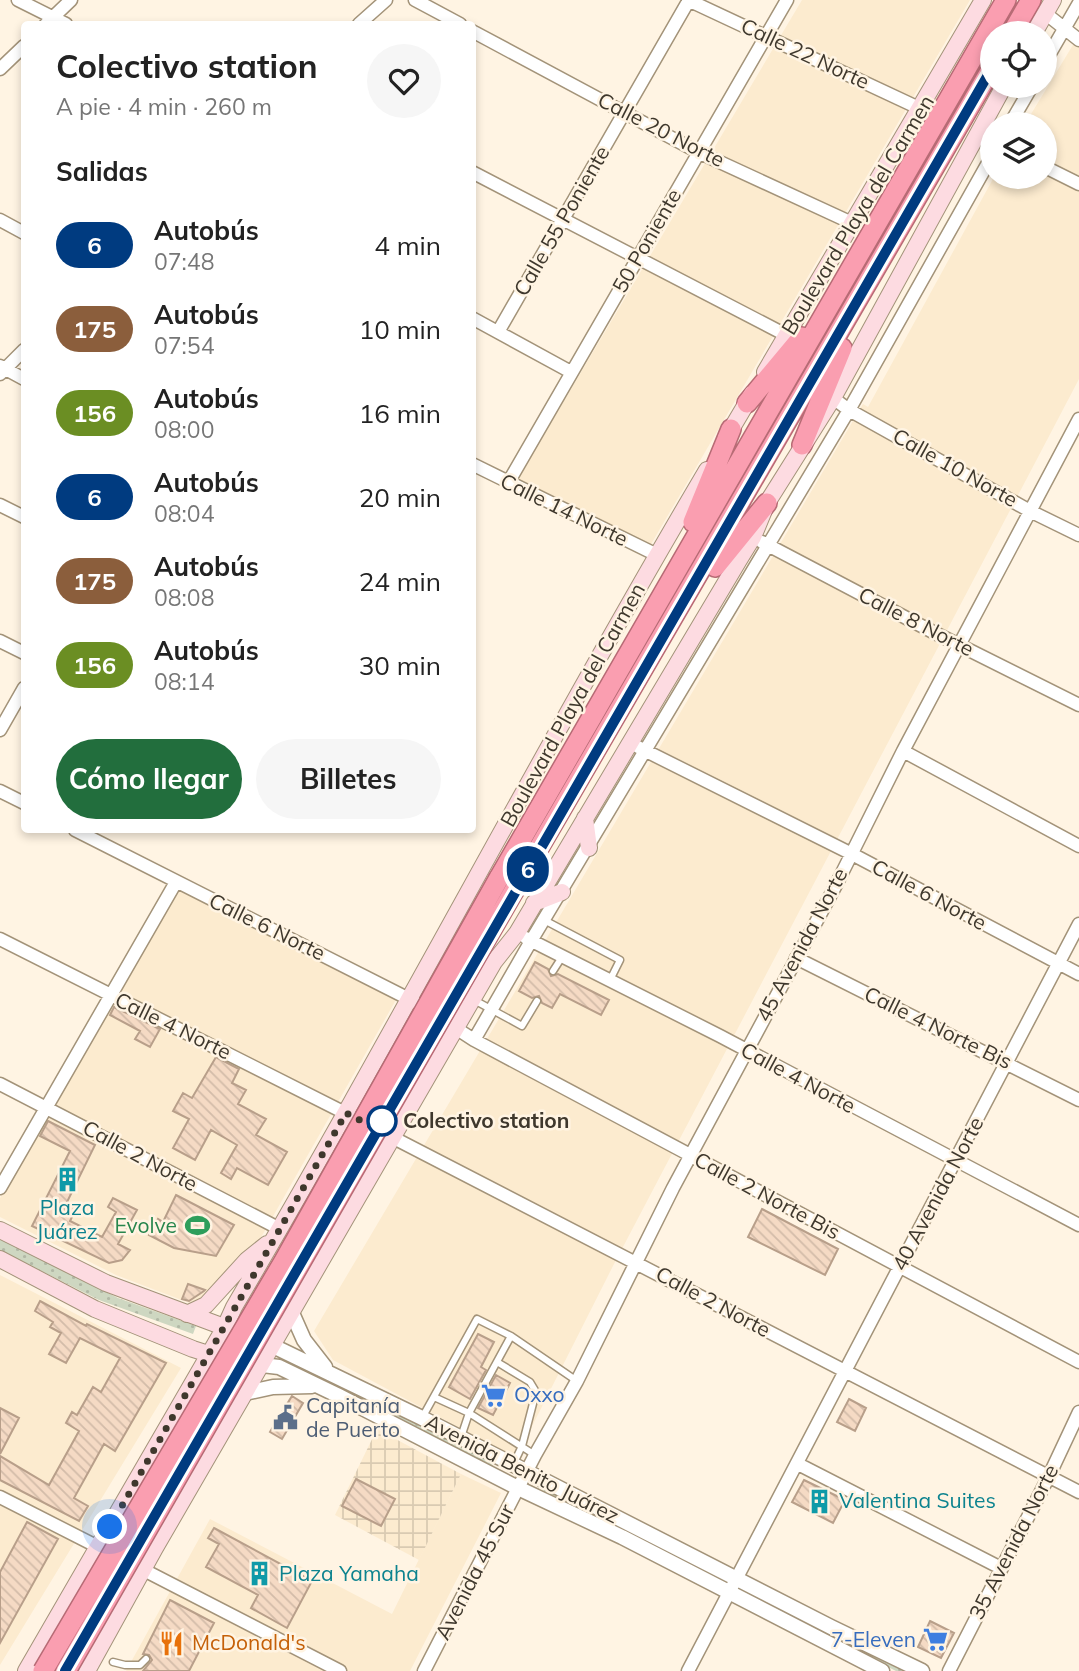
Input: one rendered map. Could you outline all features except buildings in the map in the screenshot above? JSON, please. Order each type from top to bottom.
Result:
[{"type":"highway","points":[[65,1671],[508,884],[666,590],[1006,0]]},
{"type":"highway","points":[[1025,21],[1043,4]]},
{"type":"highway","points":[[43,1671],[508,884],[679,611],[980,89]]},
{"type":"highway","points":[[802,444],[831,378],[861,297]]},
{"type":"highway","points":[[747,403],[835,299]]},
{"type":"highway","points":[[666,590],[731,429]]},
{"type":"highway","points":[[679,611],[767,503]]},
{"type":"main road","name":"Boulevard Playa del Carmen","points":[[26,1671],[346,1113],[657,555],[983,0]]},
{"type":"main road","points":[[1038,21],[1043,4]]},
{"type":"main road","points":[[88,1671],[143,1570],[494,962],[524,937],[534,903],[753,537],[767,503],[833,398],[980,145]]},
{"type":"main road","points":[[585,817],[589,848]]},
{"type":"main road","points":[[534,903],[562,892]]},
{"type":"main road","name":"Avenida Benito Juárez","points":[[0,1230],[106,1283],[273,1346]]},
{"type":"main road","points":[[187,1314],[206,1305],[247,1260],[277,1233]]},
{"type":"main road","name":"Avenida Benito Juárez","points":[[0,1259],[95,1308],[209,1355],[262,1364]]},
{"type":"street","points":[[18,0],[50,21],[71,0]]},
{"type":"street","points":[[362,21],[386,0]]},
{"type":"street","points":[[415,0],[454,21]]},
{"type":"street","name":"Calle 22 Norte","points":[[688,0],[921,109]]},
{"type":"street","name":"Calle 55 Poniente","points":[[498,332],[688,0]]},
{"type":"street","name":"50 Poniente","points":[[508,483],[787,0]]},
{"type":"street","points":[[1057,41],[1079,3]]},
{"type":"street","points":[[1043,4],[1064,28],[1079,40]]},
{"type":"street","name":"Calle 20 Norte","points":[[476,33],[698,152],[852,223]]},
{"type":"street","points":[[0,69],[21,49]]},
{"type":"street","points":[[1057,173],[1079,184]]},
{"type":"street","points":[[476,174],[786,335]]},
{"type":"street","points":[[474,1040],[491,1011],[524,937],[544,920],[589,848],[849,410],[980,177]]},
{"type":"street","points":[[0,220],[21,231]]},
{"type":"street","points":[[476,320],[572,372]]},
{"type":"street","points":[[21,353],[2,370],[21,378]]},
{"type":"street","name":"Calle 10 Norte","points":[[833,398],[849,410],[1030,511],[1079,535]]},
{"type":"street","name":"45 Avenida Norte","points":[[526,1472],[577,1381],[690,1155],[1079,419]]},
{"type":"street","name":"Calle 14 Norte","points":[[476,466],[657,555]]},
{"type":"street","points":[[0,505],[21,516]]},
{"type":"street","name":"Calle 8 Norte","points":[[753,537],[1079,705]]},
{"type":"street","points":[[0,641],[21,652]]},
{"type":"street","points":[[0,730],[21,693]]},
{"type":"street","name":"Calle 6 Norte","points":[[629,742],[850,853],[1079,974]]},
{"type":"street","points":[[903,751],[1079,846]]},
{"type":"street","points":[[0,791],[21,802]]},
{"type":"street","name":"Calle 6 Norte","points":[[81,833],[409,998],[456,1029]]},
{"type":"street","points":[[0,1188],[176,882]]},
{"type":"street","name":"40 Avenida Norte","points":[[688,1671],[1079,924]]},
{"type":"street","name":"Calle 4 Norte","points":[[524,937],[1079,1225]]},
{"type":"street","name":"Calle 4 Norte","points":[[0,939],[346,1113]]},
{"type":"street","name":"Calle 4 Norte Bis","points":[[796,958],[1079,1100]]},
{"type":"street","name":"Calle 2 Norte Bis","points":[[456,1029],[1079,1362]]},
{"type":"street","name":"Calle 2 Norte","points":[[0,1084],[277,1233]]},
{"type":"street","name":"Calle 2 Norte","points":[[346,1113],[1079,1492]]},
{"type":"street","points":[[292,1313],[304,1340],[331,1373]]},
{"type":"street","name":"Avenida Benito Juárez","points":[[273,1346],[461,1437],[922,1671]]},
{"type":"street","name":"Avenida Benito Juárez","points":[[262,1364],[279,1367],[882,1671]]},
{"type":"street","points":[[245,1392],[273,1387],[317,1386]]},
{"type":"street","name":"35 Avenida Norte","points":[[949,1671],[1079,1412]]},
{"type":"street","points":[[798,1464],[1001,1568]]},
{"type":"street","name":"Avenida 45 Sur","points":[[424,1671],[526,1472]]},
{"type":"street","points":[[0,1497],[341,1671]]},
{"type":"lane","points":[[544,920],[620,960],[609,982]]},
{"type":"lane","points":[[553,971],[562,957]]},
{"type":"lane","points":[[474,1000],[522,1026],[537,1001]]},
{"type":"lane","points":[[422,1418],[477,1320],[510,1336],[577,1381]]},
{"type":"lane","points":[[461,1437],[469,1413],[510,1336]]},
{"type":"lane","points":[[496,1362],[530,1382],[536,1392],[522,1446],[513,1465]]},
{"type":"lane","points":[[434,1396],[469,1413],[535,1455]]},
{"type":"lane","points":[[113,1662],[140,1665],[146,1659]]},
{"type":"shaded area","points":[[802,0],[970,0],[647,551],[514,485]]},
{"type":"shaded area","points":[[1079,35],[1079,379],[614,1264],[516,1458],[333,1360],[314,1331],[863,404],[868,407],[987,189],[1057,189],[1057,112],[1032,112],[1041,98],[1057,98],[1057,71]]},
{"type":"shaded area","points":[[177,887],[397,998],[259,1241],[200,1307],[116,1275],[0,1217],[0,1198]]},
{"type":"shaded area","points":[[0,1275],[181,1368],[0,1665]]},
{"type":"shaded area","points":[[377,1429],[461,1474],[419,1560],[335,1515]]},
{"type":"shaded area","points":[[461,1474],[501,1493],[410,1671],[126,1671],[210,1519],[392,1614]]},
{"type":"green space","points":[[0,1239],[118,1298],[196,1326],[193,1334],[99,1300],[0,1250]]},
{"type":"green space","points":[[283,1358],[491,1462],[493,1466],[490,1467],[282,1362],[280,1359]]},
{"type":"green space","points":[[532,1481],[712,1575],[708,1576],[540,1489]]},
{"type":"green space","points":[[750,1593],[905,1671],[896,1671],[750,1597]]},
{"type":"bus line","name":"6","points":[[65,1671],[980,89]]},
{"type":"place","name":"Colectivo station","points":[[382,1121]]},
{"type":"place","name":"Plaza Juárez","points":[[67,1179]]},
{"type":"place","name":"Evolve","points":[[197,1226]]},
{"type":"place","name":"Oxxo","points":[[494,1395]]},
{"type":"place","name":"Capitanía de Puerto","points":[[286,1418]]},
{"type":"place","name":"Valentina Suites","points":[[819,1501]]},
{"type":"place","name":"Plaza Yamaha","points":[[259,1574]]},
{"type":"place","name":"7-Eleven","points":[[936,1640]]},
{"type":"place","name":"McDonald's","points":[[172,1643]]},
{"type":"route","points":[[110,1527],[346,1113],[383,1132],[382,1121]]}]
